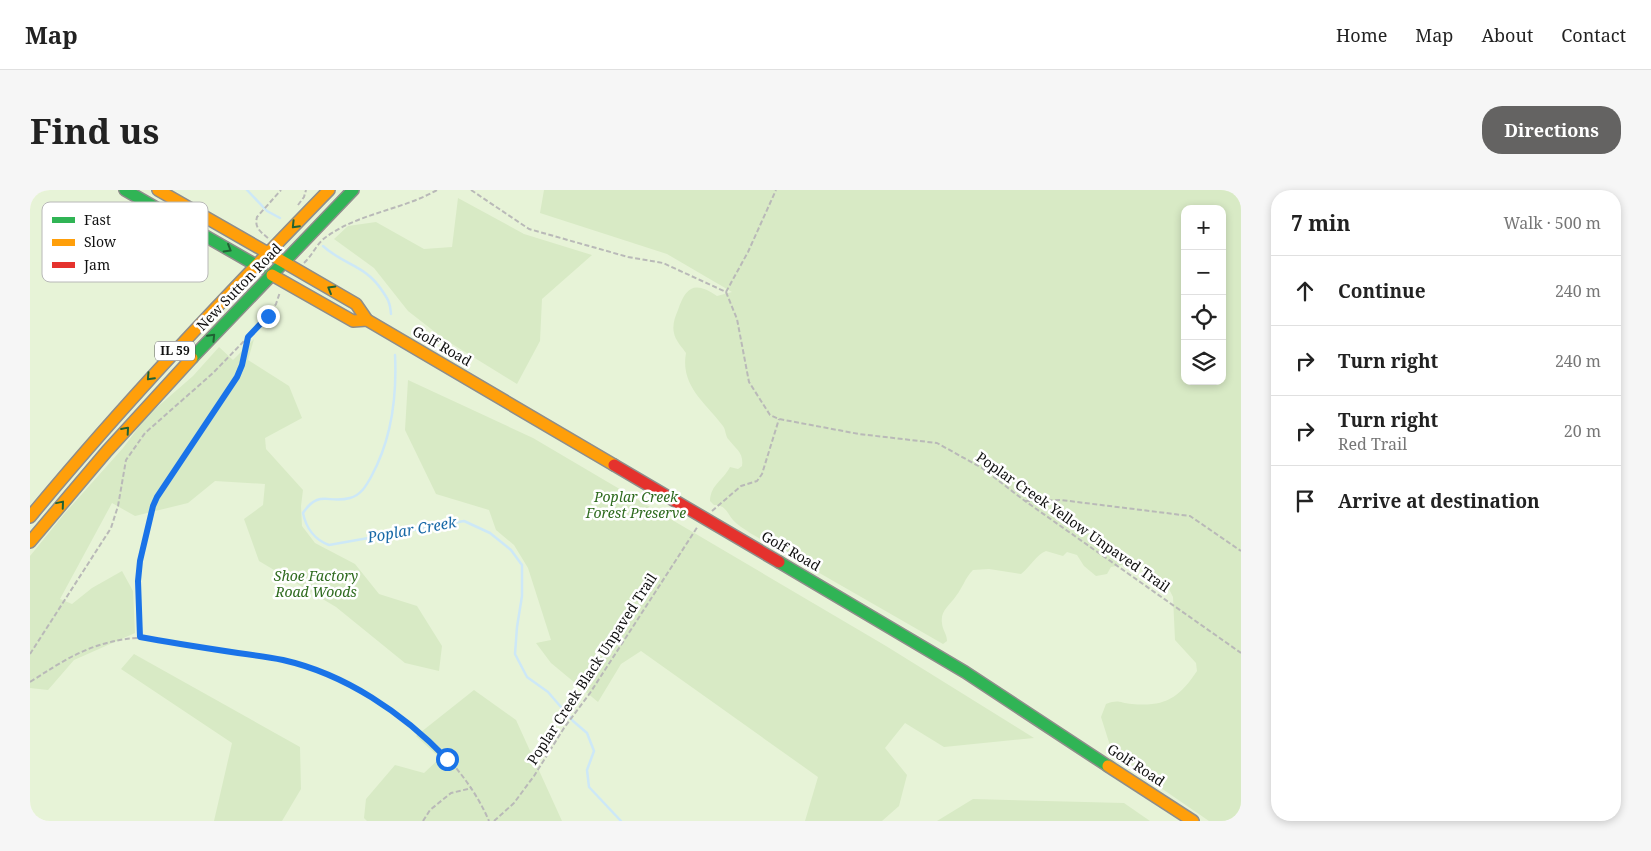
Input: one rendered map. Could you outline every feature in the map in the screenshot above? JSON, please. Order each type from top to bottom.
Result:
[{"type":"main road","name":"Golf Road","points":[[125,190],[146,202]]},
{"type":"main road","name":"Golf Road","points":[[158,190],[179,202]]},
{"type":"main road","name":"New Sutton Road","points":[[30,517],[114,417],[329,190]]},
{"type":"main road","name":"New Sutton Road","points":[[30,542],[70,493],[149,404],[353,190]]},
{"type":"main road","name":"Golf Road","points":[[208,219],[356,304],[367,320],[965,672],[1193,821]]},
{"type":"main road","name":"Golf Road","points":[[208,238],[353,322],[367,320]]},
{"type":"path","points":[[268,237],[258,230],[257,217],[281,190]]},
{"type":"path","points":[[296,208],[304,197],[306,190]]},
{"type":"path","points":[[306,262],[324,238],[343,226],[423,198],[437,190]]},
{"type":"path","points":[[471,190],[529,229],[628,257],[663,263],[726,292],[737,319],[749,382],[770,415],[779,419],[762,474],[757,481],[741,486],[712,511]]},
{"type":"path","points":[[726,292],[748,252],[776,190]]},
{"type":"path","points":[[30,654],[111,528],[118,506],[126,460],[145,433],[213,373],[248,337],[272,310],[280,292]]},
{"type":"path","points":[[140,637],[138,581],[140,561],[153,506],[157,497],[237,377],[244,359],[248,337]]},
{"type":"path","name":"Poplar Creek Yellow Unpaved Trail","points":[[779,419],[859,434],[937,443],[982,468],[1025,501],[1241,653]]},
{"type":"path","points":[[1025,501],[1061,500],[1190,516],[1241,551]]},
{"type":"path","name":"Poplar Creek Black Unpaved Trail","points":[[494,821],[514,803],[534,776],[700,523]]},
{"type":"path","points":[[30,682],[72,655],[88,648],[140,637],[283,660],[313,669],[336,679],[395,712],[415,728],[447,759],[472,788],[490,821]]},
{"type":"path","points":[[423,821],[430,810],[451,793],[472,788]]},
{"type":"green space","name":"Poplar Creek Forest Preserve","points":[[30,190],[1241,190],[1241,821],[30,821]]},
{"type":"green space","points":[[544,190],[1241,190],[1241,821],[1209,821],[1113,755],[1101,717],[1106,704],[1117,702],[1144,705],[1162,702],[1170,699],[1184,688],[1197,671],[1196,663],[1175,640],[1173,597],[1165,581],[1152,572],[1133,563],[1111,567],[1107,574],[1096,576],[1084,566],[1077,555],[1067,552],[1063,556],[1046,551],[1039,555],[1021,574],[989,569],[973,570],[942,615],[942,625],[947,641],[943,644],[750,533],[735,522],[724,508],[714,505],[710,501],[712,491],[730,467],[738,469],[742,466],[742,458],[728,438],[723,426],[691,385],[685,365],[686,353],[673,330],[681,302],[692,288],[703,288],[717,296],[732,292],[667,254],[540,213]]},
{"type":"green space","points":[[458,198],[524,234],[592,255],[542,299],[540,341],[517,384],[444,339],[408,311],[374,268],[334,239],[348,226],[376,222],[424,249],[452,247]]},
{"type":"green space","name":"Shoe Factory Road Woods","points":[[254,339],[248,360],[289,386],[302,418],[265,438],[266,449],[303,490],[301,506],[302,526],[315,543],[355,564],[379,594],[417,606],[442,646],[439,671],[405,663],[336,607],[259,561],[244,519],[263,505],[265,484],[215,481],[188,503],[135,516],[112,503],[60,599],[72,604],[92,588],[122,571],[133,591],[135,633],[74,660],[48,690],[30,688],[30,556],[65,513],[123,448],[147,416],[193,376],[219,347],[233,360]]},
{"type":"green space","points":[[408,380],[533,438],[886,646],[1034,738],[944,747],[905,723],[885,748],[907,775],[899,806],[882,821],[805,821],[818,777],[641,651],[621,664],[598,702],[551,663],[536,643],[551,640],[528,568],[514,545],[496,530],[489,510],[436,494],[405,430]]},
{"type":"green space","points":[[134,654],[300,747],[301,789],[282,821],[214,821],[232,743],[121,669]]},
{"type":"green space","points":[[474,690],[516,720],[562,821],[367,821],[364,818],[366,799],[395,765],[424,773],[440,758],[416,736]]},
{"type":"green space","points":[[973,799],[1124,803],[1150,821],[937,821]]},
{"type":"waterway","name":"Poplar Creek","points":[[247,190],[267,211],[280,218]]},
{"type":"waterway","name":"Poplar Creek","points":[[323,246],[375,281],[387,298],[391,314]]},
{"type":"waterway","name":"Poplar Creek","points":[[395,355],[392,417],[384,448],[371,477],[363,490],[354,497],[314,501],[303,513],[306,524],[315,537],[329,545],[464,521],[490,533],[511,550],[522,565],[522,596],[515,654],[527,677],[548,692],[573,721],[587,733],[594,751],[587,770],[589,787],[621,821]]},
{"type":"traffic: fast","points":[[125,190],[146,202]]},
{"type":"traffic: fast","points":[[192,358],[353,190]]},
{"type":"traffic: fast","points":[[208,238],[261,268]]},
{"type":"traffic: fast","points":[[779,562],[965,672],[1108,766]]},
{"type":"traffic: slow","points":[[158,190],[179,202]]},
{"type":"traffic: slow","points":[[30,517],[176,350],[329,190]]},
{"type":"traffic: slow","points":[[208,219],[268,253]]},
{"type":"traffic: slow","points":[[268,253],[356,304],[367,320],[614,465]]},
{"type":"traffic: slow","points":[[272,275],[353,321],[367,320]]},
{"type":"traffic: slow","points":[[30,542],[107,451],[192,358]]},
{"type":"traffic: slow","points":[[1108,766],[1193,821]]},
{"type":"traffic: jam","points":[[614,465],[779,562]]},
{"type":"route","points":[[268,316],[248,337],[246,352],[237,377],[157,497],[153,506],[140,561],[138,581],[140,637],[283,660],[313,669],[365,694],[395,712],[429,740],[447,759]]}]
